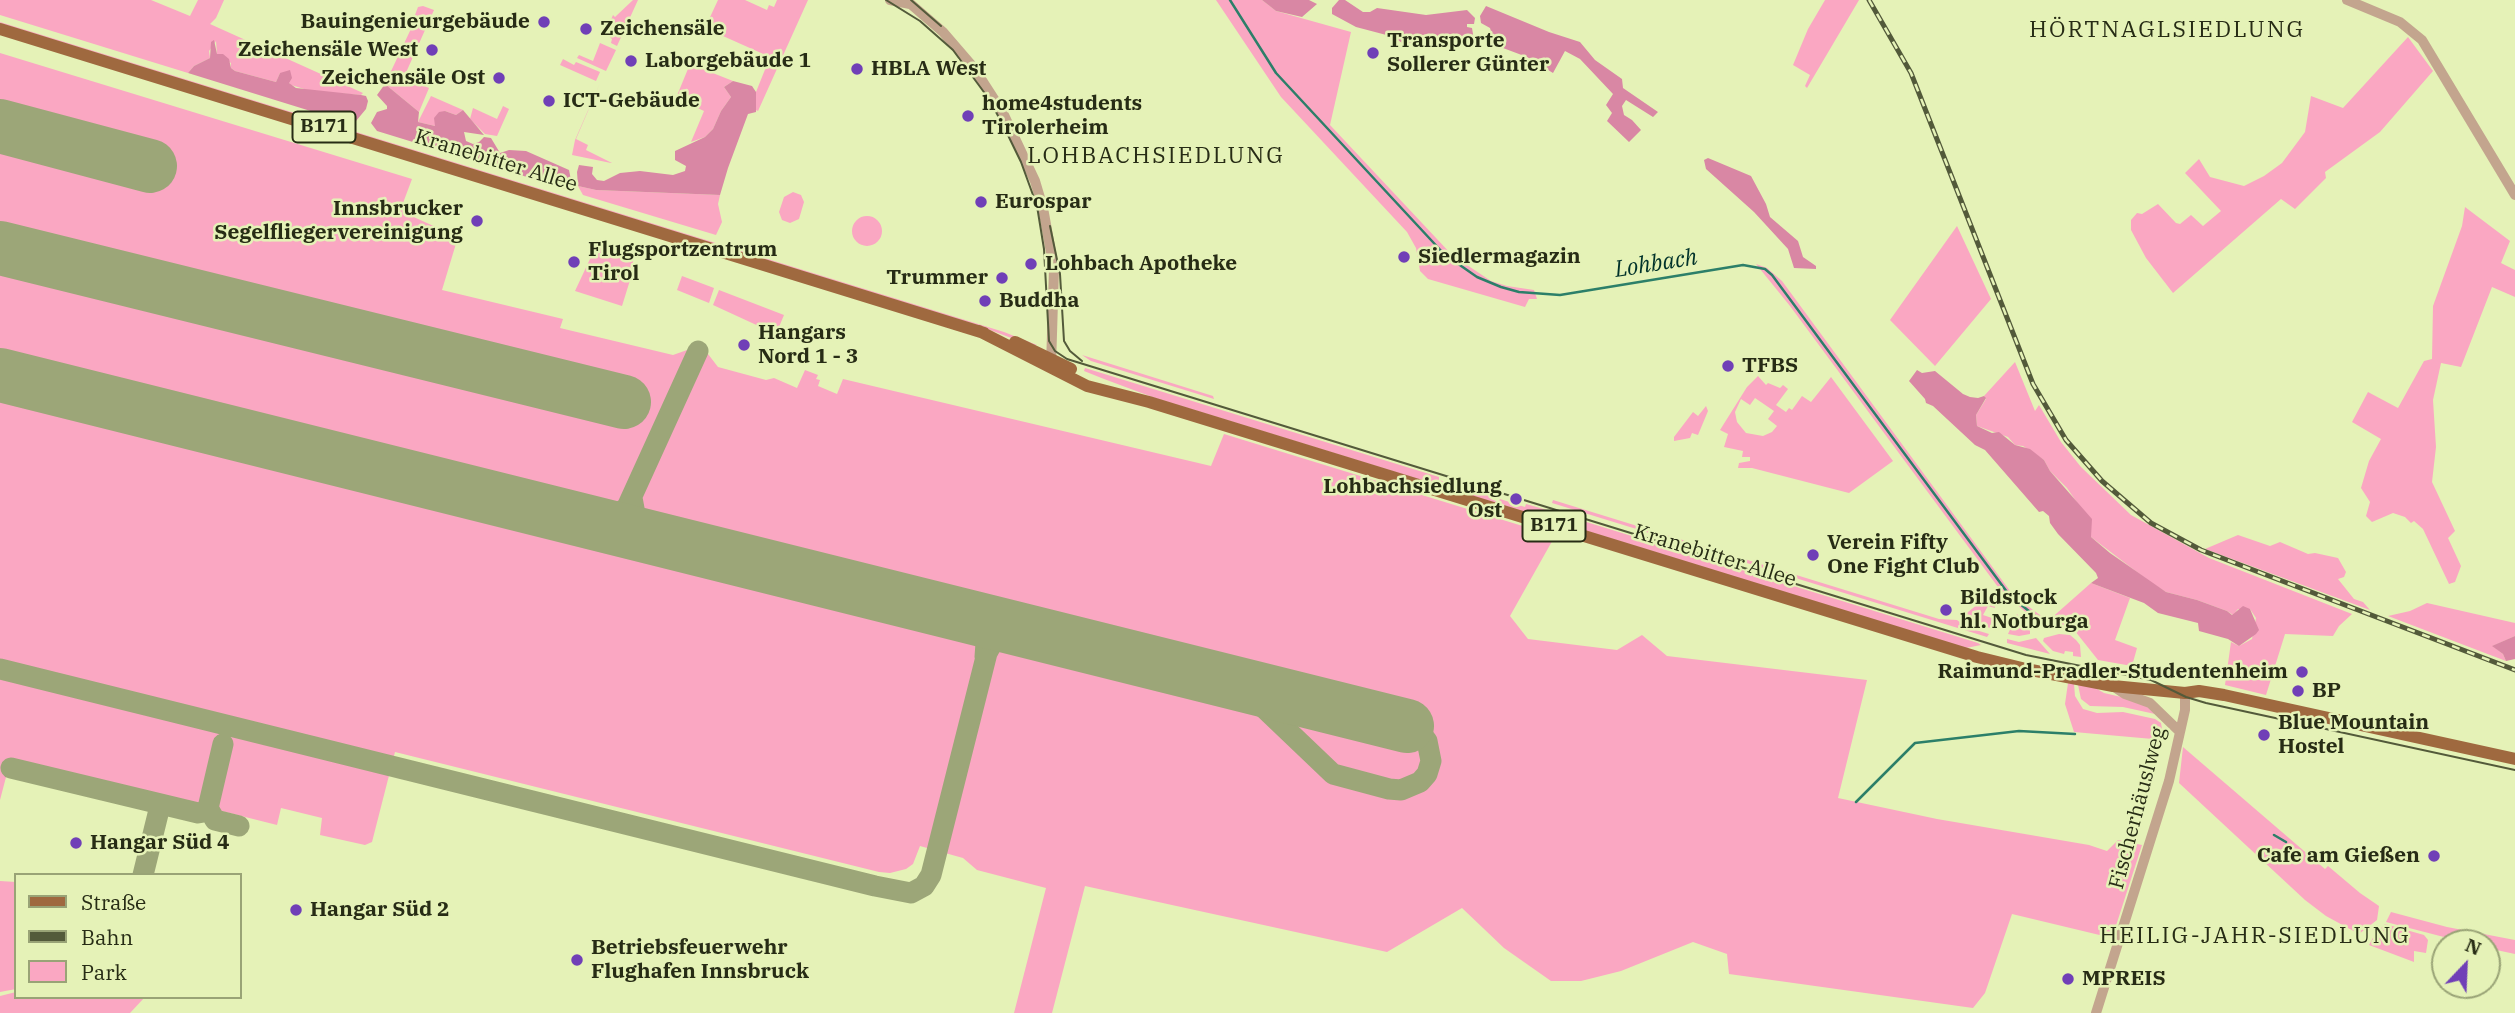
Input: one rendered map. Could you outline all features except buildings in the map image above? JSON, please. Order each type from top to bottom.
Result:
[{"type":"main road","name":"Kranebitter Allee","points":[[0,29],[979,331],[1051,365],[1087,386],[1119,393],[1977,657],[2093,682],[2224,695],[2515,759]]},
{"type":"street","points":[[890,0],[908,2],[943,32],[974,68],[1003,113],[1035,181],[1043,208],[1054,269],[1051,365]]},
{"type":"street","points":[[2347,0],[2400,22],[2422,40],[2515,195]]},
{"type":"street","points":[[2113,685],[2125,694],[2150,703],[2179,731]]},
{"type":"street","name":"Fischerhäuslweg","points":[[2096,1013],[2164,798],[2186,701],[2185,693]]},
{"type":"green space","points":[[0,0],[151,0],[190,16],[198,0],[224,0],[216,18],[210,24],[363,93],[311,91],[291,85],[280,73],[276,82],[235,71],[231,68],[231,63],[217,54],[216,41],[209,51],[210,58],[194,66],[188,73],[0,15]]},
{"type":"green space","points":[[633,0],[638,0],[617,46],[611,43],[612,39],[606,31],[613,15],[615,17]]},
{"type":"green space","points":[[718,0],[745,0],[767,10],[769,5],[774,7],[777,0],[808,0],[758,111],[756,92],[770,57],[705,28]]},
{"type":"green space","points":[[1216,0],[1262,0],[1276,11],[1351,32],[1330,125],[1452,255],[1491,281],[1534,290],[1537,299],[1529,299],[1525,307],[1428,279],[1420,271],[1416,248],[1407,232],[1281,97]]},
{"type":"green space","points":[[1825,0],[1859,0],[1807,88],[1805,86],[1810,75],[1793,65],[1808,29]]},
{"type":"green space","points":[[418,7],[434,10],[404,77],[429,88],[419,112],[385,84],[417,16]]},
{"type":"green space","points":[[0,22],[1004,332],[1037,345],[0,25]]},
{"type":"green space","points":[[2408,37],[2433,71],[2380,132],[2325,172],[2326,178],[2295,209],[2281,199],[2173,293],[2146,258],[2131,230],[2131,220],[2137,213],[2142,214],[2158,204],[2176,223],[2180,224],[2191,215],[2203,226],[2221,211],[2185,173],[2199,159],[2210,177],[2244,186],[2264,176],[2282,163],[2305,132],[2311,96],[2343,108]]},
{"type":"green space","points":[[600,43],[616,50],[606,71],[577,58],[579,55],[593,61]]},
{"type":"green space","points":[[0,53],[412,179],[403,203],[407,214],[458,237],[442,290],[563,319],[560,328],[673,355],[690,349],[698,351],[708,354],[718,367],[766,380],[774,378],[797,388],[805,370],[818,375],[818,386],[837,394],[843,379],[1211,466],[1224,434],[1555,536],[1510,616],[1528,639],[1617,650],[1642,635],[1667,656],[1867,680],[1838,798],[1937,819],[2089,845],[2107,851],[2118,840],[2142,845],[2112,938],[2012,914],[1985,993],[1973,1008],[1729,974],[1727,954],[1693,942],[1621,971],[1581,981],[1551,981],[1504,948],[1462,908],[1387,952],[1085,886],[1052,1013],[1014,1013],[1046,888],[977,870],[963,858],[920,846],[913,864],[906,869],[890,873],[879,872],[395,752],[372,842],[365,845],[320,835],[322,818],[281,808],[277,825],[11,758],[0,800]]},
{"type":"green space","points":[[563,59],[600,72],[596,81],[560,65]]},
{"type":"green space","points":[[690,64],[733,81],[724,87],[731,97],[713,129],[705,137],[691,142],[704,111],[676,98]]},
{"type":"green space","points":[[600,83],[576,139],[588,145],[586,150],[612,163],[572,155],[575,140]]},
{"type":"green space","points":[[431,96],[463,110],[456,115],[445,111],[435,126],[418,122]]},
{"type":"green space","points":[[503,106],[509,109],[497,136],[485,134],[470,119],[473,108],[497,119]]},
{"type":"green space","points":[[578,186],[596,190],[720,195],[718,204],[722,222],[716,235],[583,195]]},
{"type":"green space","points":[[793,192],[801,195],[804,202],[799,219],[790,223],[782,220],[779,212],[784,197]]},
{"type":"green space","points":[[2465,207],[2510,241],[2501,263],[2515,270],[2515,297],[2492,287],[2461,367],[2441,363],[2433,400],[2436,447],[2432,482],[2455,531],[2448,538],[2461,566],[2455,582],[2449,584],[2423,529],[2414,521],[2411,523],[2405,517],[2393,513],[2372,522],[2366,516],[2370,502],[2361,488],[2369,461],[2381,439],[2352,422],[2368,392],[2398,408],[2424,361],[2432,359],[2433,306],[2462,226]]},
{"type":"green space","points":[[867,216],[873,217],[881,225],[881,237],[873,245],[867,246],[861,245],[853,237],[852,231],[853,225],[861,217]]},
{"type":"green space","points":[[1957,226],[1991,299],[1935,366],[1890,320]]},
{"type":"green space","points":[[597,244],[634,255],[631,277],[622,306],[575,291]]},
{"type":"green space","points":[[1756,264],[1767,268],[1782,281],[2013,595],[2048,621],[2091,583],[2130,598],[2115,640],[2137,648],[2132,666],[2098,660],[2075,631],[2049,621],[2043,627],[2001,591]]},
{"type":"green space","points":[[682,276],[714,288],[709,303],[677,290]]},
{"type":"green space","points":[[719,290],[784,315],[776,334],[713,305]]},
{"type":"green space","points":[[1082,355],[1213,396],[1214,399],[1091,361]]},
{"type":"green space","points":[[2015,362],[2035,411],[2039,405],[2061,442],[2081,467],[2131,515],[2209,558],[2352,614],[2333,636],[2285,634],[2266,695],[2225,685],[2231,642],[2239,646],[2252,639],[2256,618],[2250,609],[2238,609],[2233,615],[2197,600],[2166,592],[2150,582],[2091,537],[2090,526],[2078,504],[2044,460],[2023,446],[2015,445],[2008,437],[1977,426],[1976,415],[1986,399],[1984,396]]},
{"type":"green space","points":[[1085,368],[1439,477],[1439,480],[1491,496],[1491,499],[1498,502],[1500,499],[1554,512],[1981,645],[1966,648],[1155,398],[1084,371]]},
{"type":"green space","points":[[1758,376],[1766,385],[1768,383],[1780,388],[1783,385],[1788,389],[1776,405],[1786,412],[1789,408],[1792,410],[1802,396],[1811,402],[1831,377],[1893,461],[1849,493],[1752,468],[1738,468],[1739,463],[1750,461],[1750,457],[1742,457],[1743,451],[1724,447],[1728,434],[1720,430],[1747,387]],"holes":[[[1755,398],[1774,411],[1768,419],[1777,426],[1763,436],[1746,433],[1737,422],[1735,412],[1741,399],[1750,405]]]},
{"type":"green space","points":[[1706,406],[1708,411],[1698,435],[1692,433],[1690,438],[1674,441],[1674,437],[1693,412],[1698,416]]},
{"type":"green space","points":[[1553,500],[1939,619],[1957,620],[1966,627],[1989,634],[1987,637],[1552,503]]},
{"type":"green space","points":[[2238,535],[2270,546],[2280,542],[2308,554],[2338,558],[2346,572],[2344,577],[2338,579],[2354,599],[2363,602],[2370,610],[2205,549]]},
{"type":"green space","points":[[1983,600],[1994,602],[1995,608],[1988,606],[1983,615],[1992,618],[1990,628],[1965,619],[1963,616]]},
{"type":"green space","points":[[2427,603],[2515,623],[2515,636],[2493,646],[2503,654],[2506,661],[2388,616],[2410,611]]},
{"type":"green space","points":[[2017,614],[2030,629],[2030,634],[2008,634]]},
{"type":"green space","points":[[2059,634],[2070,635],[2076,640],[2080,645],[2081,657],[2073,656],[2073,652],[2065,651],[2064,654],[2053,651],[2043,641],[2044,638]]},
{"type":"green space","points":[[2036,638],[2050,654],[2007,643],[2007,639],[2019,642]]},
{"type":"green space","points":[[2068,683],[2074,684],[2075,696],[2083,709],[2097,713],[2123,712],[2155,719],[2161,723],[2164,740],[2074,732],[2065,704]]},
{"type":"green space","points":[[2078,685],[2092,686],[2104,693],[2143,702],[2155,714],[2123,707],[2090,706],[2081,699]]},
{"type":"green space","points":[[2183,747],[2325,869],[2328,866],[2379,906],[2377,920],[2359,934],[2326,916],[2305,900],[2179,783]]},
{"type":"green space","points":[[0,881],[14,882],[14,989],[0,992]]},
{"type":"green space","points":[[2391,912],[2457,929],[2431,929],[2431,934],[2386,922]]},
{"type":"green space","points":[[2385,924],[2424,935],[2428,940],[2426,953],[2414,951],[2414,962],[2369,945]]},
{"type":"green space","points":[[2501,937],[2515,940],[2515,954],[2501,951]]},
{"type":"green space","points":[[14,992],[14,999],[143,999],[130,1013],[0,1013],[0,996]]},
{"type":"shaded area","points":[[1262,0],[1309,0],[1317,4],[1302,17],[1276,11]]},
{"type":"shaded area","points":[[1339,0],[1345,0],[1363,12],[1377,8],[1426,15],[1467,10],[1475,18],[1474,24],[1467,24],[1467,27],[1472,28],[1473,34],[1469,42],[1402,43],[1394,37],[1356,27],[1332,14],[1332,8]]},
{"type":"shaded area","points":[[1486,6],[1580,42],[1595,60],[1622,79],[1623,88],[1658,112],[1653,117],[1626,100],[1622,106],[1624,115],[1641,130],[1629,142],[1607,121],[1612,113],[1606,105],[1613,94],[1580,59],[1565,51],[1553,73],[1527,57],[1495,45],[1490,28],[1481,23],[1480,16]]},
{"type":"shaded area","points":[[214,40],[217,54],[223,54],[229,59],[231,68],[235,71],[276,82],[280,73],[290,70],[292,78],[289,83],[296,88],[366,96],[366,109],[356,121],[346,122],[188,73],[194,66],[210,58],[211,42]]},
{"type":"shaded area","points":[[733,81],[752,86],[756,92],[756,112],[748,114],[720,195],[596,190],[578,186],[579,165],[593,167],[592,174],[597,180],[604,181],[620,173],[640,171],[673,175],[685,171],[686,166],[675,160],[675,151],[705,137],[713,129],[731,97],[724,87]]},
{"type":"shaded area","points":[[385,84],[419,112],[418,122],[435,126],[434,118],[439,112],[456,115],[463,110],[484,135],[464,132],[466,141],[473,144],[484,137],[491,138],[500,153],[509,150],[526,151],[569,170],[572,185],[566,189],[377,131],[371,123],[377,112],[387,109],[377,95]]},
{"type":"shaded area","points":[[1708,158],[1751,176],[1770,217],[1798,241],[1803,257],[1816,266],[1816,269],[1794,268],[1788,249],[1754,212],[1706,169],[1704,160]]},
{"type":"shaded area","points":[[1917,370],[1922,373],[1935,371],[1970,397],[1984,396],[1986,398],[1976,415],[1977,426],[1992,433],[1999,432],[2015,445],[2030,449],[2044,460],[2050,471],[2092,519],[2091,537],[2110,553],[2166,592],[2197,600],[2232,615],[2243,606],[2250,609],[2259,630],[2256,634],[2239,646],[2228,639],[2199,631],[2198,623],[2158,613],[2144,603],[2091,583],[2098,578],[2096,573],[2058,534],[2050,523],[2049,516],[2043,511],[2039,512],[1985,450],[1975,445],[1933,406],[1926,403],[1909,381]]},
{"type":"shaded area","points":[[2515,636],[2515,659],[2506,661],[2503,654],[2492,646]]},
{"type":"waterway","name":"Lohbach","points":[[1230,0],[1276,73],[1444,254],[1477,277],[1519,292],[1560,295],[1743,265],[1765,269],[2010,596],[2044,623]]},
{"type":"waterway","points":[[1856,802],[1915,743],[2019,731],[2075,734]]},
{"type":"waterway","name":"Lohbach","points":[[2274,835],[2286,842]]},
{"type":"taxiway","points":[[587,521],[610,520],[627,507],[698,351]]},
{"type":"taxiway","points":[[632,498],[641,526],[648,533],[669,542]]},
{"type":"taxiway","points":[[956,613],[969,619],[979,629],[986,643],[985,657]]},
{"type":"taxiway","points":[[0,669],[911,893],[924,886],[931,875],[987,653],[992,644],[1006,634],[1029,632]]},
{"type":"taxiway","points":[[1230,682],[1245,690],[1333,774],[1389,789],[1401,790],[1420,782],[1427,774],[1431,761],[1427,741],[1421,733],[1407,726]]},
{"type":"taxiway","points":[[223,744],[208,808],[215,820],[239,826]]},
{"type":"taxiway","points":[[11,768],[198,813],[208,808]]},
{"type":"taxiway","points":[[143,873],[158,814]]},
{"type":"runway","points":[[0,126],[150,166]]},
{"type":"runway","points":[[0,248],[624,402]]},
{"type":"runway","points":[[0,375],[1407,726]]},
{"type":"tram line","points":[[886,0],[920,21],[953,50],[989,99],[1003,125],[1021,162],[1037,206],[1044,249],[1049,341],[1055,351],[1067,359],[2026,655],[2151,680],[2186,697],[2206,703],[2515,770]]},
{"type":"tram line","points":[[911,0],[941,26]]},
{"type":"tram line","points":[[1050,226],[1060,274],[1064,341],[1070,351],[1082,361]]},
{"type":"railway","points":[[1869,0],[1911,73],[2033,384],[2066,440],[2102,481],[2151,523],[2201,550],[2515,670]]},
{"type":"place","name":"Bauingenieurgebäude","points":[[544,22]]},
{"type":"place","name":"Zeichensäle","points":[[586,29]]},
{"type":"place","name":"Zeichensäle West","points":[[432,50]]},
{"type":"place","name":"Transporte Sollerer Günter","points":[[1373,53]]},
{"type":"place","name":"Laborgebäude 1","points":[[631,61]]},
{"type":"place","name":"HBLA West","points":[[857,69]]},
{"type":"place","name":"Zeichensäle Ost","points":[[499,78]]},
{"type":"place","name":"ICT-Gebäude","points":[[549,101]]},
{"type":"place","name":"home4students Tirolerheim","points":[[968,116]]},
{"type":"place","name":"Eurospar","points":[[981,202]]},
{"type":"place","name":"Innsbrucker Segelfliegervereinigung","points":[[477,221]]},
{"type":"place","name":"Siedlermagazin","points":[[1404,257]]},
{"type":"place","name":"Flugsportzentrum Tirol","points":[[574,262]]},
{"type":"place","name":"Lohbach Apotheke","points":[[1031,264]]},
{"type":"place","name":"Trummer","points":[[1002,278]]},
{"type":"place","name":"Buddha","points":[[985,301]]},
{"type":"place","name":"Hangars Nord 1 - 3","points":[[744,345]]},
{"type":"place","name":"TFBS","points":[[1728,366]]},
{"type":"place","name":"Lohbachsiedlung Ost","points":[[1516,499]]},
{"type":"place","name":"Verein Fifty One Fight Club","points":[[1813,555]]},
{"type":"place","name":"Bildstock hl. Notburga","points":[[1946,610]]},
{"type":"place","name":"Raimund-Pradler-Studentenheim","points":[[2302,672]]},
{"type":"place","name":"BP","points":[[2298,691]]},
{"type":"place","name":"Blue Mountain Hostel","points":[[2264,735]]},
{"type":"place","name":"Hangar Süd 4","points":[[76,843]]},
{"type":"place","name":"Cafe am Gießen","points":[[2434,856]]},
{"type":"place","name":"Hangar Süd 2","points":[[296,910]]},
{"type":"place","name":"Betriebsfeuerwehr Flughafen Innsbruck","points":[[577,960]]},
{"type":"place","name":"MPREIS","points":[[2068,979]]},
{"type":"district","name":"HÖRTNAGLSIEDLUNG","points":[[2167,30]]},
{"type":"district","name":"LOHBACHSIEDLUNG","points":[[1156,156]]},
{"type":"district","name":"HEILIG-JAHR-SIEDLUNG","points":[[2255,936]]}]
